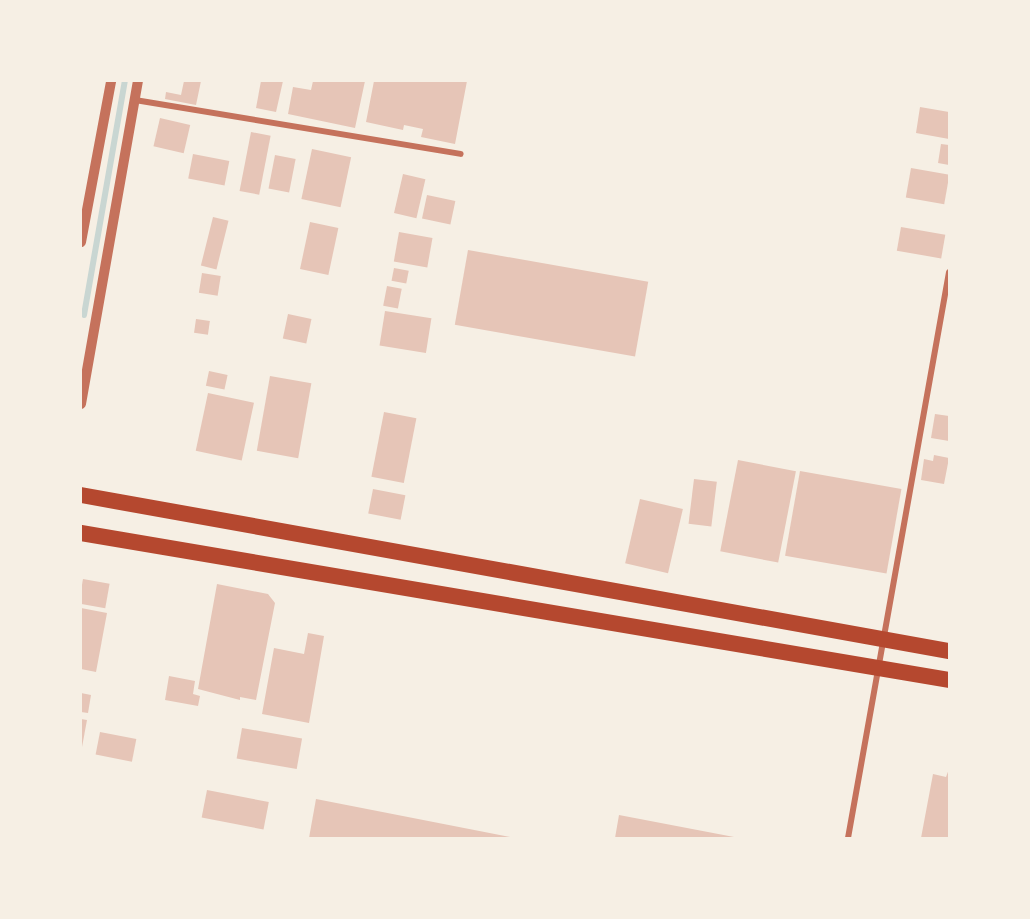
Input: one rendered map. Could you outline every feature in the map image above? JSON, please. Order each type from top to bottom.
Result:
[{"type":"highway","points":[[81,495],[949,651]]},
{"type":"highway","points":[[81,533],[949,680]]},
{"type":"street","points":[[81,242],[111,81]]},
{"type":"street","points":[[81,404],[138,81]]},
{"type":"street","points":[[135,100],[461,154]]},
{"type":"street","points":[[848,838],[949,272]]},
{"type":"building","points":[[184,81],[201,81],[196,105],[165,99],[166,92],[181,95]]},
{"type":"building","points":[[261,81],[283,81],[276,112],[256,108]]},
{"type":"building","points":[[313,81],[365,81],[355,128],[288,114],[293,87],[311,90]]},
{"type":"building","points":[[374,81],[467,81],[455,144],[421,137],[423,129],[404,125],[403,130],[366,122]]},
{"type":"building","points":[[920,107],[949,112],[949,139],[916,133]]},
{"type":"building","points":[[160,118],[190,125],[184,153],[153,146]]},
{"type":"building","points":[[251,132],[271,136],[259,195],[240,191]]},
{"type":"building","points":[[941,144],[949,145],[949,165],[938,163]]},
{"type":"building","points":[[312,149],[351,157],[341,207],[301,199]]},
{"type":"building","points":[[193,154],[229,161],[225,186],[188,179]]},
{"type":"building","points":[[275,155],[296,159],[289,192],[269,188]]},
{"type":"building","points":[[911,168],[949,175],[944,204],[906,198]]},
{"type":"building","points":[[403,174],[425,179],[416,218],[394,213]]},
{"type":"building","points":[[427,195],[455,201],[450,225],[422,218]]},
{"type":"building","points":[[213,217],[229,221],[216,269],[201,266]]},
{"type":"building","points":[[310,222],[338,228],[328,275],[300,269]]},
{"type":"building","points":[[901,227],[945,235],[941,258],[897,251]]},
{"type":"building","points":[[399,232],[432,238],[427,267],[394,262]]},
{"type":"building","points":[[468,250],[648,282],[635,357],[455,325]]},
{"type":"building","points":[[394,268],[409,271],[406,284],[392,281]]},
{"type":"building","points":[[202,273],[221,276],[218,296],[199,293]]},
{"type":"building","points":[[387,286],[402,289],[398,308],[383,306]]},
{"type":"building","points":[[385,311],[431,318],[426,353],[380,346]]},
{"type":"building","points":[[288,314],[311,319],[306,343],[283,338]]},
{"type":"building","points":[[196,319],[210,321],[208,335],[194,333]]},
{"type":"building","points":[[209,371],[228,375],[224,390],[206,386]]},
{"type":"building","points":[[270,376],[311,383],[298,458],[257,451]]},
{"type":"building","points":[[208,393],[254,403],[242,460],[196,451]]},
{"type":"building","points":[[384,412],[416,418],[404,483],[371,477]]},
{"type":"building","points":[[935,414],[949,416],[949,441],[931,438]]},
{"type":"building","points":[[934,455],[949,458],[944,484],[921,480],[924,459],[933,461]]},
{"type":"building","points":[[738,460],[796,471],[778,563],[720,551]]},
{"type":"building","points":[[800,471],[901,489],[887,574],[785,556]]},
{"type":"building","points":[[694,479],[717,482],[711,526],[689,524]]},
{"type":"building","points":[[373,489],[405,495],[401,520],[368,514]]},
{"type":"building","points":[[640,499],[683,509],[668,573],[625,563]]},
{"type":"building","points":[[83,579],[110,584],[105,608],[81,604]]},
{"type":"building","points":[[217,584],[268,594],[275,603],[256,700],[240,697],[240,700],[198,689]]},
{"type":"building","points":[[81,608],[107,613],[96,672],[81,669]]},
{"type":"building","points":[[308,633],[324,636],[309,723],[262,714],[274,648],[304,654]]},
{"type":"building","points":[[169,676],[195,681],[193,694],[200,696],[198,706],[165,700]]},
{"type":"building","points":[[81,693],[91,695],[88,713],[81,712]]},
{"type":"building","points":[[81,719],[87,720],[82,747],[81,747]]},
{"type":"building","points":[[242,728],[302,739],[297,769],[237,759]]},
{"type":"building","points":[[100,732],[136,739],[132,762],[96,755]]},
{"type":"building","points":[[949,769],[949,838],[921,838],[933,774],[946,777]]},
{"type":"building","points":[[207,790],[269,802],[263,830],[202,817]]},
{"type":"building","points":[[316,799],[510,837],[510,838],[309,838]]},
{"type":"building","points":[[619,815],[734,837],[615,838]]},
{"type":"waterway","points":[[84,315],[125,81]]}]
